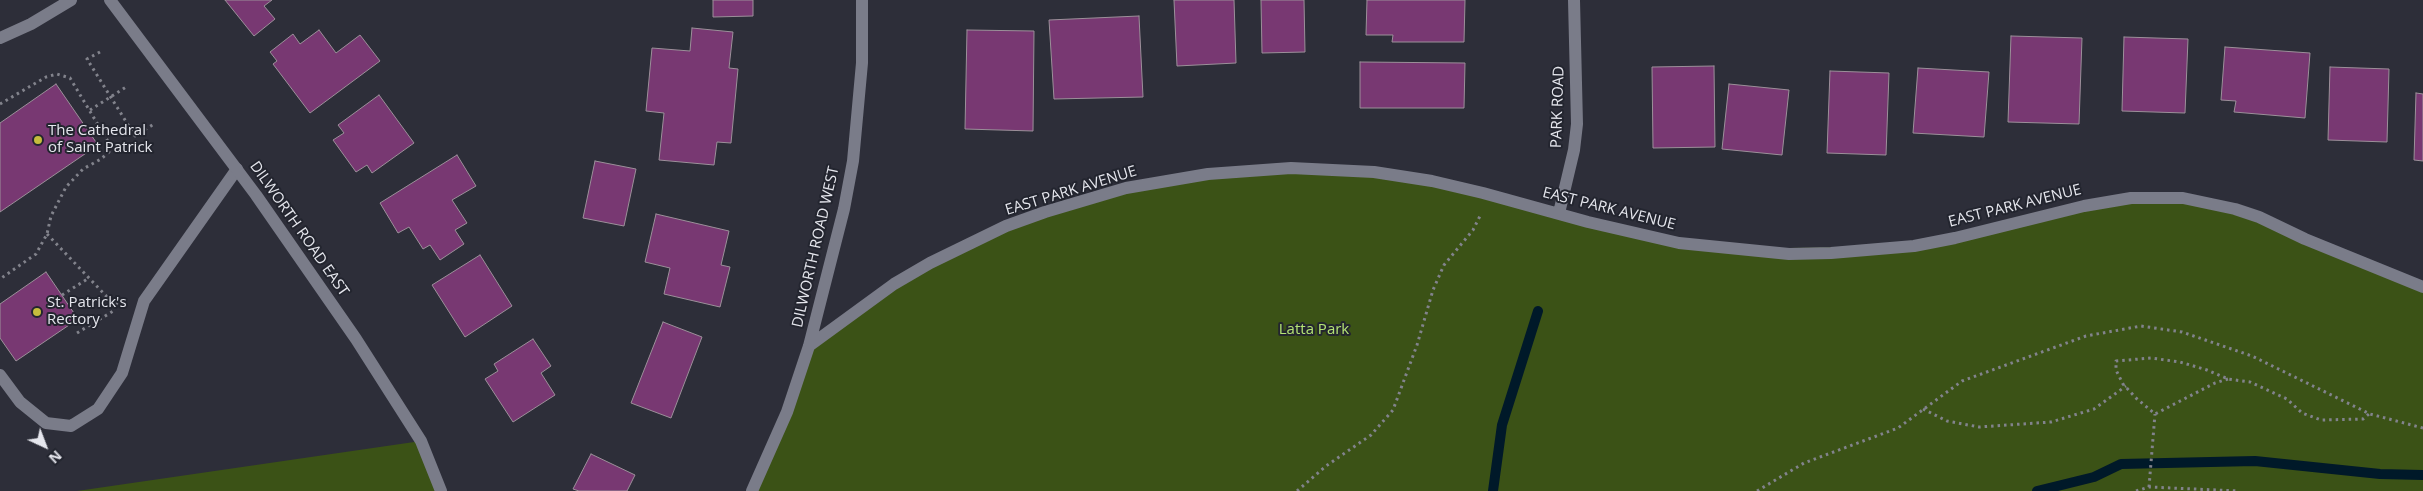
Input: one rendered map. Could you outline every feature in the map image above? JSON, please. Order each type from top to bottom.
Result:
[{"type":"street","points":[[0,38],[31,24],[71,0]]},
{"type":"street","name":"DILWORTH ROAD EAST","points":[[110,0],[237,169],[356,339],[421,441],[441,491]]},
{"type":"street","name":"DILWORTH ROAD WEST","points":[[752,491],[787,412],[809,346],[837,243],[853,161],[862,63],[862,0]]},
{"type":"street","name":"PARK ROAD","points":[[1559,213],[1574,150],[1577,124],[1574,0]]},
{"type":"street","name":"EAST PARK AVENUE","points":[[809,346],[894,284],[930,263],[1006,226],[1045,212],[1126,188],[1208,174],[1291,168],[1374,172],[1484,193],[1588,222],[1679,243],[1744,250],[1818,254],[1914,246],[2084,206],[2122,199],[2183,198],[2235,209],[2259,217],[2305,240],[2423,287]]},
{"type":"street","points":[[0,375],[20,402],[46,423],[71,426],[98,409],[122,373],[144,301],[237,169]]},
{"type":"path","points":[[100,52],[87,59],[134,136],[154,124]]},
{"type":"path","points":[[0,104],[46,77],[57,74],[70,78],[109,143],[109,152],[101,160],[83,169],[66,187],[51,216],[47,234],[36,254],[0,279]]},
{"type":"path","points":[[90,110],[126,87]]},
{"type":"path","points":[[1297,491],[1326,466],[1371,435],[1393,410],[1417,344],[1433,290],[1444,265],[1473,230],[1480,216]]},
{"type":"path","points":[[47,234],[89,278],[120,306]]},
{"type":"path","points":[[62,296],[89,278]]},
{"type":"path","points":[[1757,491],[1804,463],[1898,428],[1962,381],[2086,336],[2141,326],[2182,332],[2252,356],[2370,414],[2423,428]]},
{"type":"path","points":[[2155,414],[2136,398],[2126,386],[2116,370],[2116,361],[2151,358],[2180,362],[2228,379],[2250,382],[2286,399],[2302,412],[2321,420],[2363,419],[2370,414]]},
{"type":"path","points":[[2155,414],[2215,383],[2228,379]]},
{"type":"path","points":[[1923,409],[1947,421],[1979,427],[2051,422],[2094,409],[2126,386]]},
{"type":"path","points":[[2149,487],[2155,414]]},
{"type":"path","points":[[2136,491],[2149,487],[2239,491]]},
{"type":"green space","name":"Latta Park","points":[[1374,172],[1726,249],[1914,246],[2131,198],[2235,209],[2423,287],[2423,491],[752,491],[809,346],[894,284],[1045,212],[1208,174]]},
{"type":"green space","points":[[421,441],[441,491],[77,491]]},
{"type":"building","points":[[225,0],[272,0],[264,6],[275,19],[254,36]]},
{"type":"building","points":[[713,0],[753,0],[753,16],[713,17]]},
{"type":"building","points":[[1174,0],[1234,0],[1236,63],[1177,66]]},
{"type":"building","points":[[1261,0],[1304,0],[1305,52],[1262,53]]},
{"type":"building","points":[[1367,0],[1465,0],[1464,42],[1392,42],[1393,35],[1366,35]]},
{"type":"building","points":[[1139,16],[1143,97],[1054,99],[1049,20]]},
{"type":"building","points":[[692,28],[733,32],[729,68],[738,69],[731,143],[717,142],[714,165],[659,160],[664,113],[646,111],[652,48],[690,51]]},
{"type":"building","points":[[319,30],[336,53],[360,35],[380,61],[310,113],[273,64],[277,61],[270,52],[293,34],[300,44]]},
{"type":"building","points":[[967,30],[1034,31],[1033,131],[965,129]]},
{"type":"building","points":[[2011,36],[2082,38],[2079,124],[2008,122]]},
{"type":"building","points":[[2124,37],[2188,39],[2185,113],[2122,111]]},
{"type":"building","points":[[2225,47],[2310,53],[2305,118],[2234,112],[2236,101],[2221,100]]},
{"type":"building","points":[[1360,62],[1465,63],[1464,108],[1360,108]]},
{"type":"building","points":[[1714,66],[1715,147],[1653,148],[1652,67]]},
{"type":"building","points":[[2330,67],[2389,69],[2387,142],[2328,140]]},
{"type":"building","points":[[1918,68],[1989,72],[1984,137],[1913,133]]},
{"type":"building","points":[[1830,71],[1889,73],[1886,155],[1827,153]]},
{"type":"building","points":[[56,84],[98,145],[0,212],[0,123]]},
{"type":"building","points":[[1729,84],[1789,90],[1782,155],[1722,149]]},
{"type":"building","points":[[2416,93],[2423,94],[2423,161],[2414,160]]},
{"type":"building","points":[[379,95],[414,143],[372,173],[367,165],[356,172],[333,140],[344,133],[338,125]]},
{"type":"building","points":[[457,155],[476,186],[452,200],[467,223],[455,230],[464,244],[440,260],[430,245],[423,249],[409,227],[398,233],[380,203]]},
{"type":"building","points":[[595,161],[636,169],[624,226],[583,218]]},
{"type":"building","points":[[656,214],[729,231],[721,265],[730,267],[720,307],[664,294],[670,268],[645,262]]},
{"type":"building","points":[[480,255],[512,306],[465,337],[432,285]]},
{"type":"building","name":"St. Patrick's Rectory","points":[[46,272],[78,319],[16,361],[0,338],[0,304]]},
{"type":"building","points":[[663,322],[702,337],[671,418],[631,403]]},
{"type":"building","points":[[533,339],[551,366],[541,373],[555,395],[513,422],[485,379],[498,371],[494,364]]},
{"type":"building","points":[[591,454],[635,475],[627,491],[579,491],[573,489]]},
{"type":"waterway","points":[[1493,491],[1502,425],[1538,311]]},
{"type":"waterway","points":[[2037,491],[2094,477],[2121,464],[2255,461],[2380,474],[2423,475]]},
{"type":"place","name":"The Cathedral of Saint Patrick","points":[[38,140]]},
{"type":"place","name":"St. Patrick's Rectory","points":[[37,312]]}]
